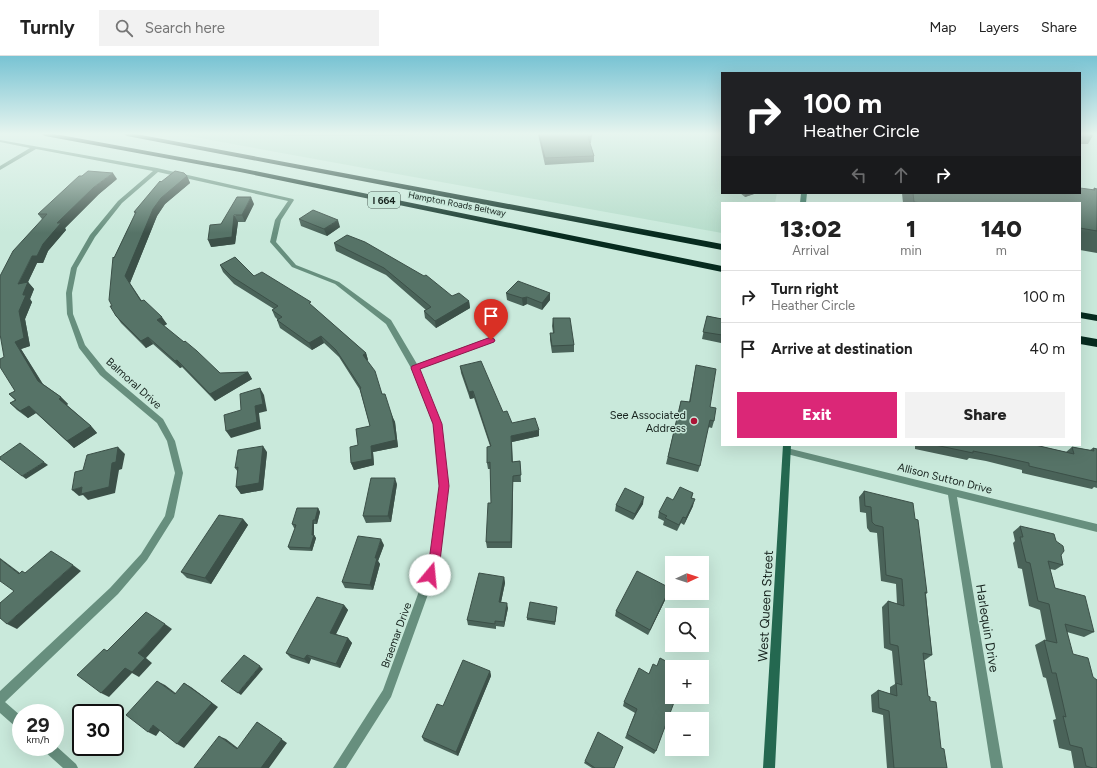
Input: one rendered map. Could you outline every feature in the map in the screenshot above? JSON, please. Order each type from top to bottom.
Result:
[{"type":"highway","name":"Hampton Roads Beltway","points":[[225,167],[721,269]]},
{"type":"highway","name":"Hampton Roads Beltway","points":[[304,167],[721,246]]},
{"type":"highway","points":[[1081,315],[1097,318]]},
{"type":"highway","points":[[1081,340],[1097,343]]},
{"type":"main road","name":"West Queen Street","points":[[769,768],[787,448]]},
{"type":"street","name":"Braemar Drive","points":[[141,167],[290,200],[278,220],[273,242],[294,266],[337,283],[389,322],[415,368],[437,424],[444,486],[435,561],[386,693],[338,768]]},
{"type":"street","name":"Balmoral Drive","points":[[0,699],[114,591],[144,557],[169,517],[179,473],[171,442],[160,421],[103,373],[82,346],[70,314],[68,293],[74,268],[92,236],[120,202],[157,170]]},
{"type":"street","points":[[415,368],[491,340]]},
{"type":"street","name":"Allison Sutton Drive","points":[[787,448],[952,492],[1097,528]]},
{"type":"street","name":"Harlequin Drive","points":[[952,492],[997,768]]},
{"type":"street","points":[[0,705],[12,716]]},
{"type":"street","points":[[58,756],[72,768]]},
{"type":"shaded area","points":[[360,167],[721,167],[721,194],[777,194],[775,202],[721,202],[721,233]]},
{"type":"building","points":[[88,171],[113,173],[94,187],[57,223],[61,223],[43,244],[37,256],[32,256],[18,284],[28,282],[23,294],[26,295],[19,311],[24,338],[15,342],[38,381],[61,397],[59,399],[91,426],[67,441],[29,406],[20,411],[10,403],[16,400],[9,394],[15,391],[0,367],[0,359],[4,357],[0,334],[0,276],[13,251],[47,214],[38,214],[79,176],[82,176]]},
{"type":"building","points":[[175,171],[184,173],[187,176],[161,198],[153,209],[125,276],[141,301],[144,300],[162,317],[157,320],[197,351],[220,373],[248,372],[210,394],[177,360],[175,361],[148,337],[141,341],[116,316],[110,306],[112,306],[109,300],[113,257],[114,258],[136,212],[134,212],[160,181],[161,182]]},
{"type":"building","points":[[1081,188],[1095,190],[1094,188],[1097,189],[1097,231],[1081,228],[1081,202],[914,202],[913,194],[1081,194]]},
{"type":"building","points":[[237,197],[251,197],[242,215],[234,215],[232,237],[208,240],[210,225],[221,224]]},
{"type":"building","points":[[313,210],[338,220],[324,229],[299,219]]},
{"type":"building","points":[[347,235],[365,242],[424,276],[426,275],[452,296],[459,293],[469,301],[435,321],[424,311],[431,307],[384,268],[334,243]]},
{"type":"building","points":[[235,257],[254,276],[262,272],[311,302],[309,303],[366,353],[363,355],[375,371],[382,394],[385,394],[392,416],[396,440],[371,446],[372,459],[351,463],[350,447],[358,445],[356,429],[370,426],[360,389],[361,388],[336,350],[321,336],[309,343],[277,320],[282,317],[272,310],[278,306],[231,276],[220,265]]},
{"type":"building","points":[[518,281],[550,293],[542,303],[527,297],[522,298],[506,293]]},
{"type":"building","points":[[707,316],[721,319],[721,335],[703,332]]},
{"type":"building","points":[[553,318],[570,318],[574,345],[552,346],[550,333],[554,333]]},
{"type":"building","points":[[481,361],[503,412],[507,411],[512,423],[535,418],[539,430],[511,436],[512,462],[520,461],[521,475],[513,476],[511,542],[486,542],[488,503],[491,503],[490,462],[487,463],[487,447],[491,446],[473,391],[469,392],[460,366]]},
{"type":"building","points":[[696,365],[716,369],[710,407],[716,408],[714,421],[710,420],[700,466],[668,457],[681,401],[690,402]]},
{"type":"building","points":[[260,388],[263,404],[255,406],[257,422],[226,431],[224,415],[241,410],[240,394]]},
{"type":"building","points":[[20,443],[44,462],[22,476],[0,459],[0,457]]},
{"type":"building","points":[[263,446],[259,483],[236,487],[238,467],[235,468],[238,450]]},
{"type":"building","points":[[940,446],[1039,446],[1074,454],[1072,447],[1094,451],[1093,448],[1097,449],[1097,482],[1029,466],[1029,463],[973,451],[973,453]]},
{"type":"building","points":[[118,447],[116,462],[112,463],[109,487],[81,494],[82,487],[72,490],[75,472],[83,470],[87,455]]},
{"type":"building","points":[[371,478],[395,478],[388,516],[363,516]]},
{"type":"building","points":[[680,487],[693,493],[691,498],[695,499],[686,518],[683,517],[679,525],[665,518],[667,516],[659,512],[667,497],[673,500]]},
{"type":"building","points":[[625,488],[644,497],[635,514],[616,505]]},
{"type":"building","points":[[864,491],[913,503],[915,519],[918,520],[927,593],[925,592],[932,655],[923,653],[928,696],[930,697],[930,701],[936,702],[941,748],[944,749],[947,768],[894,768],[889,711],[879,708],[878,690],[897,696],[896,683],[902,685],[898,646],[890,644],[888,601],[904,606],[902,579],[886,575],[883,527],[875,525],[872,522],[871,507],[865,506]]},
{"type":"building","points":[[297,508],[318,508],[315,520],[313,520],[312,535],[314,535],[310,548],[288,547],[296,525],[292,524]]},
{"type":"building","points":[[219,515],[243,519],[205,578],[181,572]]},
{"type":"building","points":[[1020,526],[1054,534],[1056,541],[1063,546],[1064,551],[1061,555],[1063,565],[1048,561],[1055,588],[1085,596],[1094,632],[1065,624],[1073,654],[1088,658],[1093,677],[1097,680],[1097,768],[1086,766],[1082,748],[1070,745],[1063,716],[1066,717],[1056,673],[1052,673],[1044,640],[1057,643],[1049,604],[1038,601],[1030,563],[1026,562],[1020,537],[1023,537]]},
{"type":"building","points":[[358,536],[381,539],[375,558],[377,558],[370,585],[342,582]]},
{"type":"building","points":[[51,551],[73,565],[7,624],[0,618],[0,603],[14,591],[0,581],[0,559],[19,574],[22,571],[25,573]]},
{"type":"building","points":[[637,571],[665,585],[665,598],[650,630],[616,611]]},
{"type":"building","points":[[479,573],[504,577],[499,602],[507,603],[504,622],[495,621],[495,624],[467,620]]},
{"type":"building","points":[[317,597],[344,605],[330,633],[348,638],[336,664],[307,655],[304,659],[286,653]]},
{"type":"building","points":[[530,602],[557,607],[555,622],[527,618]]},
{"type":"building","points":[[146,612],[165,624],[138,653],[145,658],[132,672],[125,668],[101,693],[77,675],[104,649],[107,651]]},
{"type":"building","points":[[244,655],[260,666],[238,693],[221,681]]},
{"type":"building","points":[[660,658],[665,661],[665,704],[673,704],[670,712],[665,712],[665,727],[656,751],[627,734],[637,709],[624,702],[639,668],[649,674],[653,664],[657,666]]},
{"type":"building","points":[[463,660],[490,671],[456,752],[422,737],[437,704],[443,706]]},
{"type":"building","points":[[157,681],[175,694],[184,683],[212,703],[177,744],[153,725],[148,732],[126,715]]},
{"type":"building","points":[[257,722],[282,739],[261,768],[194,768],[219,736],[237,749]]},
{"type":"building","points":[[598,732],[623,747],[614,768],[595,768],[585,761]]},
{"type":"place","name":"See Associated Address","points":[[694,421]]},
{"type":"route","points":[[430,575],[435,561],[444,486],[437,424],[415,368],[491,340]]}]
